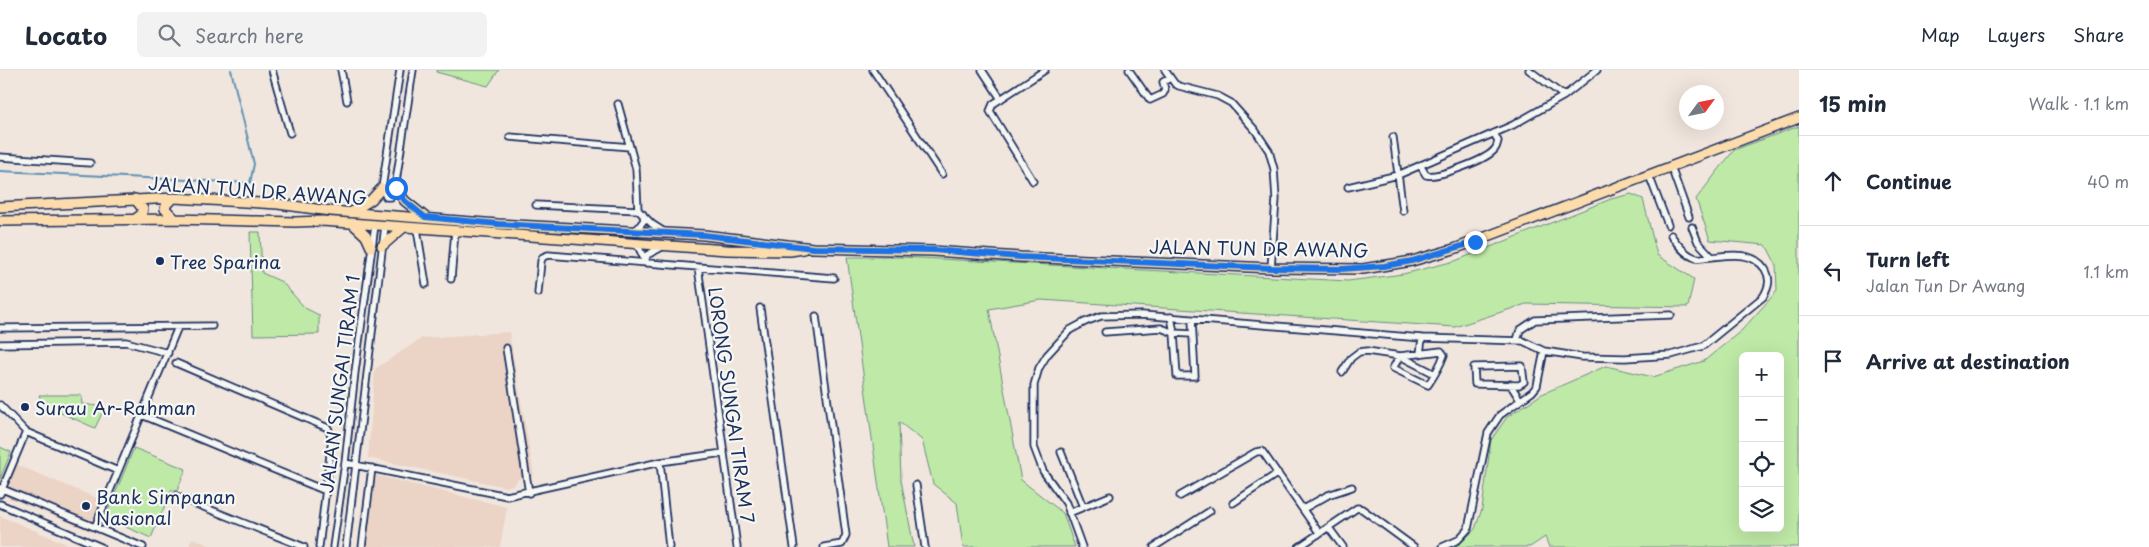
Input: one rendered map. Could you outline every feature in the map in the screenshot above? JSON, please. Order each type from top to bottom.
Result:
[{"type":"main road","name":"JALAN TUN DR AWANG","points":[[0,207],[174,198],[278,204],[331,211],[353,211],[498,224],[665,232],[813,248],[933,250],[1020,257],[1272,268],[1363,269],[1412,261],[1454,249],[1554,213],[1799,118]]},
{"type":"main road","points":[[353,211],[371,200],[382,188]]},
{"type":"main road","points":[[396,188],[405,201],[425,217]]},
{"type":"main road","points":[[174,198],[165,206],[167,212],[175,219]]},
{"type":"main road","points":[[134,220],[141,215],[143,209],[135,199]]},
{"type":"main road","name":"JALAN TUN DR AWANG","points":[[0,221],[175,219],[352,223],[727,250],[790,251],[813,248]]},
{"type":"main road","points":[[352,223],[366,236],[371,247]]},
{"type":"main road","points":[[382,246],[404,227]]},
{"type":"street","points":[[272,70],[290,133]]},
{"type":"street","points":[[341,70],[347,100]]},
{"type":"street","points":[[400,70],[382,188],[384,195],[389,198],[396,188],[412,70]]},
{"type":"street","points":[[872,70],[942,174]]},
{"type":"street","points":[[982,70],[1001,99]]},
{"type":"street","points":[[1033,180],[991,115],[991,108],[1001,99],[1045,70]]},
{"type":"street","points":[[1129,70],[1150,100],[1163,94],[1165,90],[1164,82],[1170,78]]},
{"type":"street","points":[[1165,70],[1170,78],[1179,86],[1218,96],[1231,103],[1256,130],[1269,151],[1274,169],[1276,199],[1272,268]]},
{"type":"street","points":[[1529,70],[1564,96]]},
{"type":"street","points":[[1348,187],[1398,175],[1494,133],[1564,96],[1597,70]]},
{"type":"street","points":[[618,104],[636,169],[641,212],[644,220],[638,228],[633,230]]},
{"type":"street","points":[[1420,166],[1426,175],[1432,176],[1467,165],[1495,149],[1498,141],[1494,133]]},
{"type":"street","points":[[510,137],[630,147]]},
{"type":"street","points":[[1393,137],[1402,211]]},
{"type":"street","points":[[0,157],[90,163]]},
{"type":"street","points":[[1671,167],[1689,217]]},
{"type":"street","points":[[1648,175],[1668,225]]},
{"type":"street","points":[[536,205],[641,212],[656,228],[665,232]]},
{"type":"street","name":"JALAN SUNGAI TIRAM 1","points":[[333,547],[375,225]]},
{"type":"street","name":"JALAN SUNGAI TIRAM 1","points":[[346,547],[386,226]]},
{"type":"street","points":[[1692,227],[1698,242],[1712,257]]},
{"type":"street","points":[[417,228],[426,284]]},
{"type":"street","points":[[451,279],[455,231]]},
{"type":"street","points":[[1082,547],[1063,497],[1043,471],[1034,447],[1034,385],[1039,368],[1047,354],[1070,330],[1085,322],[1114,314],[1171,317],[1434,339],[1517,340],[1523,341],[1544,352],[1582,357],[1671,356],[1703,346],[1763,297],[1769,287],[1769,276],[1759,262],[1754,258],[1746,256],[1697,258],[1678,246],[1671,235]]},
{"type":"street","points":[[632,242],[639,248],[645,263]]},
{"type":"street","points":[[645,263],[647,255],[666,246]]},
{"type":"street","points":[[538,293],[541,261],[543,257],[548,255],[834,278]]},
{"type":"street","name":"LORONG SUNGAI TIRAM 7","points":[[698,267],[737,547]]},
{"type":"street","points":[[760,308],[794,547]]},
{"type":"street","points":[[1517,340],[1520,330],[1535,320],[1671,315]]},
{"type":"street","points":[[816,316],[846,536],[842,544],[824,547]]},
{"type":"street","points":[[1171,317],[1177,376],[1195,376],[1191,334],[1192,320]]},
{"type":"street","points":[[0,328],[212,326]]},
{"type":"street","points":[[95,527],[178,327]]},
{"type":"street","points":[[1105,332],[1161,328],[1174,333],[1191,334]]},
{"type":"street","points":[[1420,354],[1422,338]]},
{"type":"street","points":[[1433,352],[1434,339]]},
{"type":"street","points":[[0,344],[126,342],[168,353]]},
{"type":"street","points":[[506,348],[529,493]]},
{"type":"street","points":[[1342,372],[1351,358],[1359,352],[1367,351],[1400,356],[1442,351],[1444,355],[1436,374],[1428,385],[1393,368],[1400,356]]},
{"type":"street","points":[[1442,547],[1458,540],[1468,528],[1488,433],[1500,415],[1537,386],[1544,352]]},
{"type":"street","points":[[1400,356],[1436,374]]},
{"type":"street","points":[[176,364],[324,425],[330,431],[332,438],[319,547]]},
{"type":"street","points":[[1522,366],[1524,382],[1519,385],[1510,384],[1475,384],[1474,367],[1522,366]]},
{"type":"street","points":[[1510,384],[1520,400]]},
{"type":"street","points":[[0,405],[26,432],[118,471]]},
{"type":"street","points":[[142,415],[326,491]]},
{"type":"street","points":[[26,432],[1,491],[143,547]]},
{"type":"street","points":[[1180,496],[1259,451],[1265,454],[1320,534]]},
{"type":"street","points":[[1061,452],[1083,508]]},
{"type":"street","points":[[345,463],[507,496],[529,493],[660,462],[724,453]]},
{"type":"street","points":[[660,462],[669,547]]},
{"type":"street","points":[[362,547],[372,468]]},
{"type":"street","points":[[1233,503],[1278,473]]},
{"type":"street","points":[[916,485],[925,547]]},
{"type":"street","points":[[1303,509],[1328,495],[1352,487]]},
{"type":"street","points":[[176,496],[304,547]]},
{"type":"street","points":[[1070,513],[1110,496]]},
{"type":"street","points":[[0,504],[101,547]]},
{"type":"street","points":[[1299,547],[1352,511],[1362,509],[1414,547]]},
{"type":"street","points":[[1154,547],[1210,511]]},
{"type":"street","points":[[1329,528],[1342,547]]},
{"type":"shaded area","points":[[509,332],[534,475],[518,479],[515,484],[506,487],[368,458],[375,369],[422,338]]},
{"type":"shaded area","points":[[10,462],[111,504],[99,535],[0,494],[0,486]]},
{"type":"shaded area","points":[[374,475],[507,507],[500,547],[365,547]]},
{"type":"shaded area","points":[[0,516],[74,547],[0,547]]},
{"type":"shaded area","points":[[192,538],[200,541],[213,547],[189,547]]},
{"type":"green space","points":[[437,70],[499,70],[488,86],[436,72]]},
{"type":"green space","points":[[1799,126],[1799,547],[1549,547],[1545,537],[1530,547],[1454,547],[1475,529],[1482,509],[1491,440],[1507,417],[1542,394],[1606,366],[1653,377],[1704,361],[1742,330],[1777,291],[1776,264],[1766,245],[1710,240],[1696,199],[1734,150]]},
{"type":"green space","points":[[1631,194],[1643,199],[1657,255],[1694,279],[1688,307],[1526,304],[1455,327],[1041,300],[989,309],[1021,480],[1063,513],[1075,547],[963,547],[957,503],[933,484],[922,440],[899,422],[901,480],[914,547],[887,547],[847,257],[902,257],[1348,281],[1403,274],[1455,261],[1611,199]]},
{"type":"green space","points":[[250,232],[260,232],[262,273],[282,282],[305,308],[319,315],[319,334],[253,335]]},
{"type":"green space","points":[[39,395],[81,395],[82,404],[105,407],[95,428],[43,405]]},
{"type":"green space","points":[[0,447],[11,452],[0,479]]},
{"type":"green space","points":[[134,448],[186,469],[177,491],[172,489],[151,538],[105,518]]},
{"type":"waterway","points":[[0,171],[250,183],[254,164],[231,70]]},
{"type":"place","name":"Tree Sparina","points":[[160,261]]},
{"type":"place","name":"Surau Ar-Rahman","points":[[25,407]]},
{"type":"place","name":"Bank Simpanan Nasional","points":[[86,506]]},
{"type":"route","points":[[396,188],[405,201],[425,217],[498,224],[704,235],[813,248],[933,250],[1020,257],[1272,268],[1363,269],[1412,261],[1475,242]]}]
